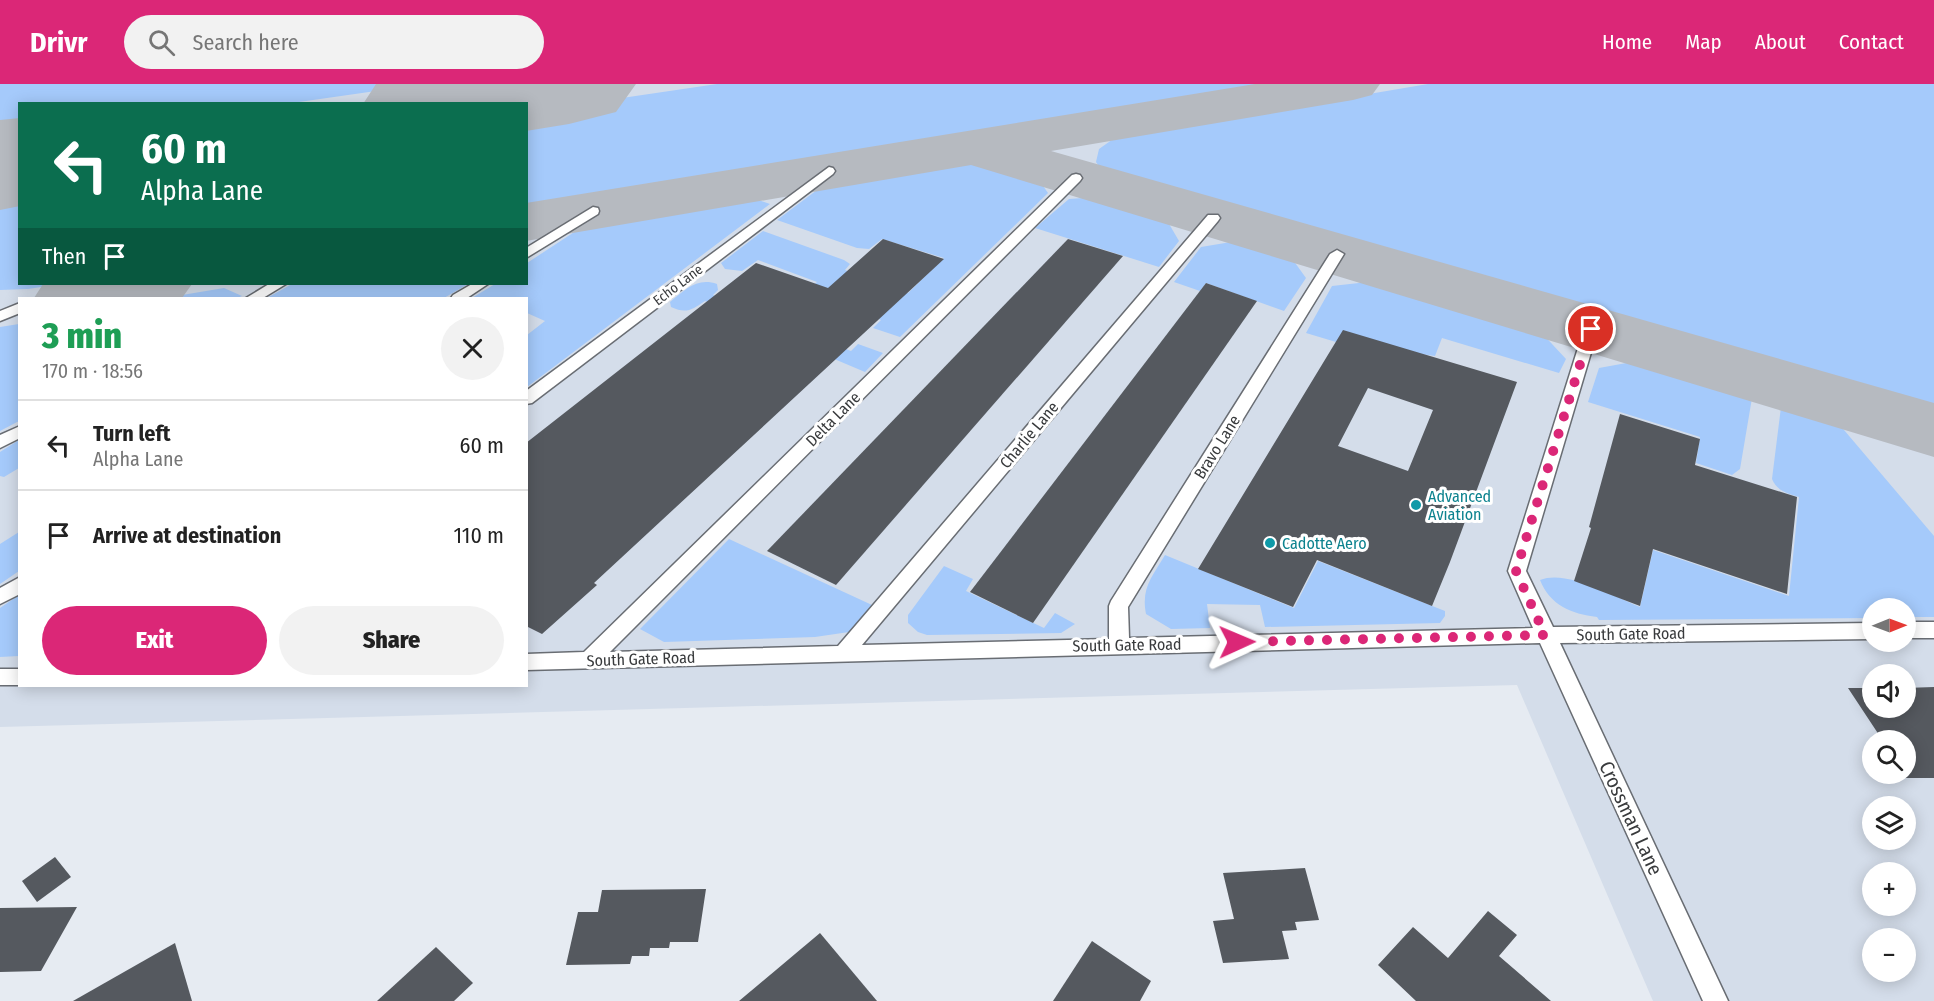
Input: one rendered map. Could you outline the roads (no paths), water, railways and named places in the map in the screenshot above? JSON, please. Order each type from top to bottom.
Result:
[{"type":"lane","name":"Echo Lane","points":[[528,397],[829,171]]},
{"type":"lane","name":"Delta Lane","points":[[589,660],[1076,178]]},
{"type":"lane","points":[[528,253],[593,211]]},
{"type":"lane","name":"Charlie Lane","points":[[844,653],[1213,218]]},
{"type":"lane","name":"Bravo Lane","points":[[1119,645],[1118,606],[1337,254]]},
{"type":"lane","points":[[255,297],[277,285]]},
{"type":"lane","points":[[460,297],[479,285]]},
{"type":"lane","points":[[0,317],[18,308]]},
{"type":"lane","name":"Crossman Lane","points":[[1591,329],[1516,571],[1716,1001]]},
{"type":"lane","points":[[0,442],[18,432]]},
{"type":"lane","points":[[0,597],[18,585]]},
{"type":"lane","points":[[1916,630],[1934,630]]},
{"type":"lane","name":"South Gate Road","points":[[528,662],[1545,635],[1862,631]]},
{"type":"lane","points":[[0,677],[18,677]]},
{"type":"place","name":"Advanced Aviation","points":[[1416,505]]},
{"type":"place","name":"Cadotte Aero","points":[[1270,543]]}]
